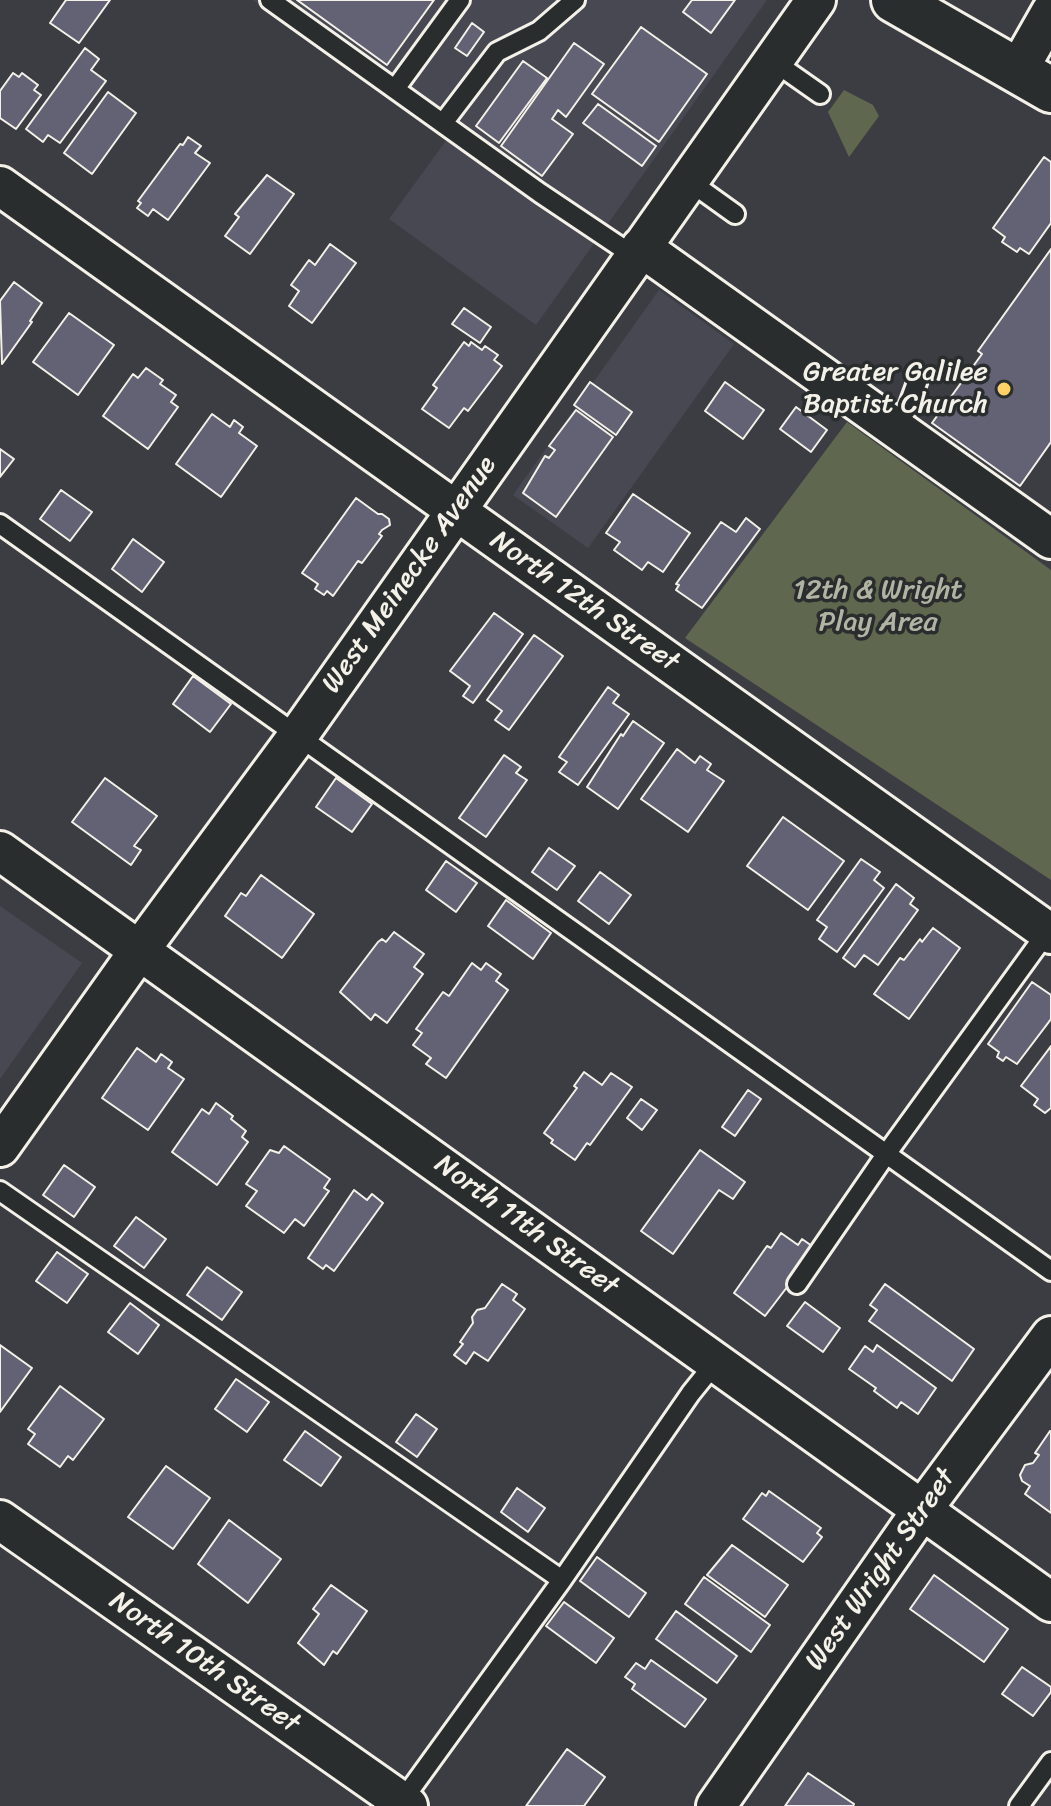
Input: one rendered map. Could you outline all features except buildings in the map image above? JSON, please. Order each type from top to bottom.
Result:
[{"type":"main road","points":[[894,0],[1034,80]]},
{"type":"street","name":"West Meinecke Avenue","points":[[0,1147],[139,951],[297,737],[816,0]]},
{"type":"street","points":[[1034,80],[1051,12]]},
{"type":"street","name":"North 12th Street","points":[[0,186],[1050,930]]},
{"type":"street","points":[[638,252],[895,427],[1051,539]]},
{"type":"street","name":"North 11th Street","points":[[0,851],[1051,1602]]},
{"type":"street","name":"West Wright Street","points":[[716,1806],[922,1510],[1051,1336]]},
{"type":"street","name":"North 10th Street","points":[[0,1520],[405,1804]]},
{"type":"lane","points":[[270,0],[443,123],[638,252]]},
{"type":"lane","points":[[395,89],[460,0]]},
{"type":"lane","points":[[443,123],[497,52],[539,31],[575,0]]},
{"type":"lane","points":[[773,61],[820,94]]},
{"type":"lane","points":[[689,181],[735,214]]},
{"type":"lane","points":[[895,427],[908,407],[919,377]]},
{"type":"lane","points":[[0,524],[1051,1271]]},
{"type":"lane","points":[[797,1284],[887,1153],[1050,930]]},
{"type":"lane","points":[[0,1191],[562,1580]]},
{"type":"lane","points":[[405,1804],[691,1393],[716,1362]]},
{"type":"lane","points":[[1019,1806],[1051,1762]]},
{"type":"shaded area","points":[[253,0],[767,0],[536,325],[389,219],[448,138]]},
{"type":"shaded area","points":[[659,290],[734,344],[588,548],[513,495]]},
{"type":"shaded area","points":[[0,906],[82,963],[0,1079]]},
{"type":"green space","points":[[844,90],[873,105],[879,116],[849,157],[828,112]]},
{"type":"green space","name":"12th & Wright Play Area","points":[[847,422],[1051,570],[1051,880],[685,638]]},
{"type":"place","name":"Greater Galilee Baptist Church","points":[[1004,389]]}]
